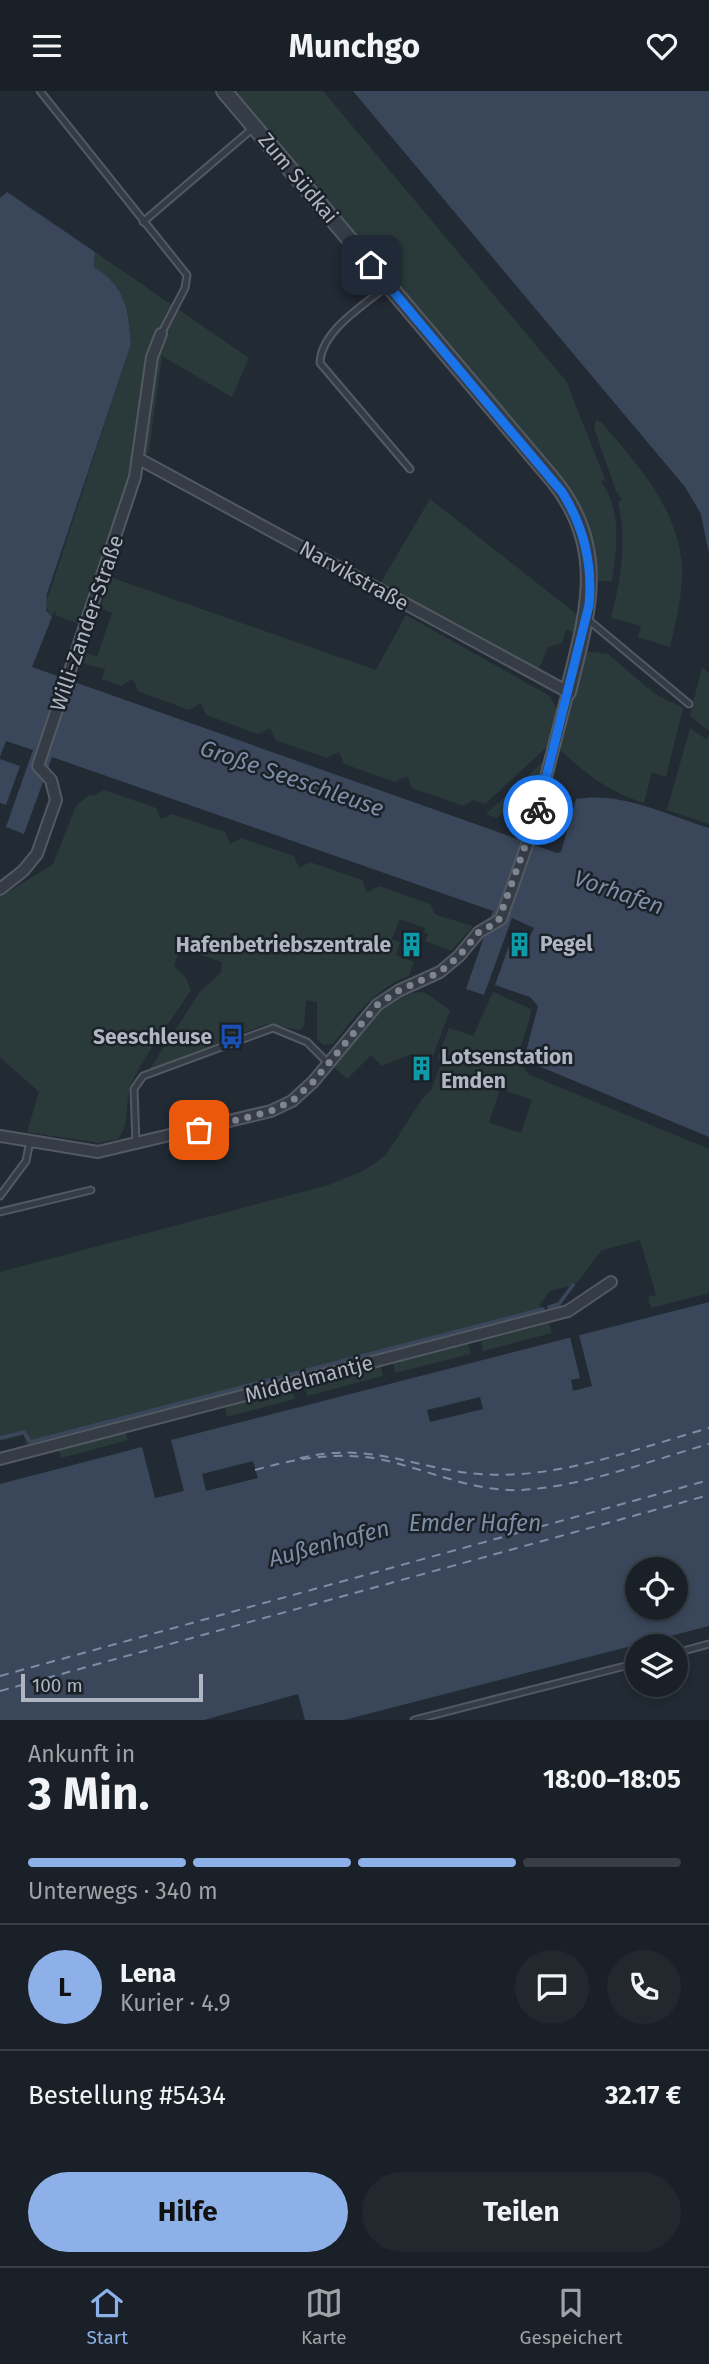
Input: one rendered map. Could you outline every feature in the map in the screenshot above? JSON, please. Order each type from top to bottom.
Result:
[{"type":"street","name":"Zum Südkai","points":[[224,91],[554,481],[572,507],[589,560],[590,590],[568,692]]},
{"type":"street","name":"Willi-Zander-Straße","points":[[0,889],[23,871],[37,853],[56,800],[51,780],[38,766],[139,459],[152,357],[161,334]]},
{"type":"street","name":"Narvikstraße","points":[[139,459],[568,692]]},
{"type":"street","points":[[0,1136],[99,1152],[271,1111],[292,1101],[329,1064],[377,1005],[398,991],[448,966],[502,916],[528,841],[568,692]]},
{"type":"street","name":"Middelmantje","points":[[0,1459],[568,1311],[611,1282]]},
{"type":"lane","points":[[40,91],[187,275],[185,288],[161,334]]},
{"type":"lane","points":[[143,222],[254,127]]},
{"type":"lane","points":[[388,285],[330,337],[320,353],[320,363],[410,469]]},
{"type":"lane","points":[[586,618],[689,704]]},
{"type":"lane","points":[[136,1145],[134,1089],[143,1076],[273,1028],[307,1042],[329,1064]]},
{"type":"lane","points":[[0,1196],[26,1161],[30,1141]]},
{"type":"lane","points":[[0,1212],[91,1190]]},
{"type":"lane","points":[[688,1650],[709,1644]]},
{"type":"lane","points":[[414,1720],[625,1666]]},
{"type":"shaded area","points":[[233,91],[323,91],[566,381],[605,479],[601,482],[608,492],[615,517],[616,543],[612,581],[598,581],[592,539],[576,501],[560,477]]},
{"type":"shaded area","points":[[95,252],[249,358],[232,397],[162,356],[149,451],[128,477],[79,624],[56,615],[55,610],[52,617],[45,606],[131,344],[123,299],[113,282],[94,267]]},
{"type":"shaded area","points":[[596,420],[602,423],[645,475],[668,513],[676,534],[681,555],[682,578],[670,647],[638,637],[641,626],[611,618],[622,560],[618,502],[622,499],[616,491],[594,428]]},
{"type":"shaded area","points":[[430,499],[579,616],[575,632],[566,630],[562,643],[548,647],[538,671],[380,584]]},
{"type":"shaded area","points":[[110,577],[376,670],[406,615],[550,696],[557,710],[548,746],[485,804],[473,800],[464,806],[412,788],[407,776],[395,782],[344,764],[339,752],[327,758],[275,740],[270,728],[258,734],[206,715],[201,703],[189,710],[138,691],[133,679],[121,686],[102,679],[105,669],[81,663],[84,652],[97,657],[112,613],[100,608]]},
{"type":"shaded area","points":[[585,651],[608,654],[655,694],[683,708],[666,777],[652,772],[644,803],[599,781],[560,750]]},
{"type":"shaded area","points":[[702,667],[709,673],[709,731],[690,716]]},
{"type":"shaded area","points":[[690,728],[706,739],[709,735],[709,824],[667,810]]},
{"type":"shaded area","points":[[545,760],[527,827],[512,822],[514,814],[505,811],[497,818],[486,814]]},
{"type":"shaded area","points":[[104,790],[156,808],[161,819],[172,814],[225,832],[230,844],[241,838],[294,856],[299,868],[310,862],[362,880],[367,892],[379,886],[430,904],[436,915],[473,926],[451,951],[425,941],[428,934],[424,932],[425,928],[400,919],[392,939],[400,942],[396,955],[414,962],[409,976],[375,996],[333,1044],[323,1045],[317,1039],[317,1002],[306,1000],[304,1026],[299,1030],[267,1024],[149,1070],[200,992],[221,972],[222,962],[180,948],[174,966],[186,978],[191,990],[132,1082],[125,1125],[118,1139],[98,1143],[27,1132],[39,1092],[0,1057],[0,897],[53,864],[76,806],[89,795],[94,796]]},
{"type":"shaded area","points":[[424,992],[450,1010],[433,1056],[428,1060],[411,1054],[382,1066],[371,1055],[347,1079],[334,1067],[372,1019],[384,1009],[410,994]]},
{"type":"shaded area","points":[[493,992],[531,1009],[520,1052],[524,1068],[530,1075],[709,1149],[709,1293],[651,1308],[648,1297],[656,1295],[640,1240],[602,1250],[559,1306],[549,1306],[557,1304],[570,1286],[550,1291],[539,1305],[543,1310],[26,1445],[24,1435],[0,1441],[0,1272],[329,1185],[365,1170],[386,1155],[422,1099],[431,1090],[441,1064],[438,1057],[449,1028],[473,1036]],"holes":[[[500,1089],[532,1100],[521,1133],[489,1123]]]},
{"type":"shaded area","points":[[549,1323],[552,1333],[483,1351],[481,1341]]},
{"type":"shaded area","points":[[468,1344],[471,1354],[395,1373],[393,1363]]},
{"type":"shaded area","points":[[381,1366],[383,1376],[307,1396],[304,1386]]},
{"type":"shaded area","points":[[292,1389],[295,1399],[227,1417],[225,1407]]},
{"type":"shaded area","points":[[125,1432],[128,1440],[61,1458],[59,1450]]},
{"type":"water","points":[[353,91],[709,91],[709,554],[701,514],[685,487]]},
{"type":"water","points":[[7,192],[95,252],[94,267],[113,282],[123,299],[131,344],[47,594],[46,610],[52,617],[32,667],[557,853],[561,852],[576,799],[593,797],[627,801],[709,828],[709,1137],[529,1062],[526,1052],[538,1006],[530,997],[495,985],[510,943],[524,948],[534,928],[512,918],[484,995],[466,989],[493,911],[52,757],[24,834],[6,827],[33,750],[6,741],[0,757],[0,198]]},
{"type":"water","points":[[0,759],[20,766],[6,805],[0,803]]},
{"type":"water","name":"Emder Hafen","points":[[709,1302],[709,1626],[678,1634],[625,1634],[625,1648],[344,1720],[0,1720],[0,1484],[142,1447],[155,1498],[184,1491],[171,1440]]},
{"type":"pier","points":[[578,1331],[592,1386],[573,1391],[571,1380],[580,1378],[569,1333]]},
{"type":"pier","points":[[480,1397],[483,1409],[430,1422],[427,1410]]},
{"type":"pier","points":[[253,1461],[258,1478],[206,1491],[202,1474]]},
{"type":"pier","points":[[298,1694],[305,1720],[204,1720]]},
{"type":"waterway","points":[[549,1307],[559,1304],[573,1285]]},
{"type":"waterway","points":[[0,1438],[24,1432],[30,1442],[543,1309]]},
{"type":"ferry route","points":[[300,1458],[326,1454],[371,1454],[456,1471],[509,1475],[567,1468],[709,1428]]},
{"type":"ferry route","points":[[255,1470],[306,1459],[358,1456],[392,1462],[472,1485],[522,1490],[569,1484],[709,1444]]},
{"type":"ferry route","points":[[0,1676],[709,1480]]},
{"type":"ferry route","points":[[0,1691],[709,1495]]},
{"type":"way so far","points":[[199,1130],[271,1111],[292,1101],[329,1064],[377,1005],[398,991],[440,972],[459,956],[479,932],[498,922],[538,810]]},
{"type":"place","name":"Pegel","points":[[520,944]]},
{"type":"place","name":"Hafenbetriebszentrale","points":[[411,945]]},
{"type":"place","name":"Seeschleuse","points":[[232,1037]]},
{"type":"place","name":"Lotsenstation Emden","points":[[421,1069]]},
{"type":"route","points":[[371,265],[562,492],[572,507],[586,545],[590,575],[589,605],[538,810]]},
{"type":"water label","name":"Große Seeschleuse","points":[[292,778]]},
{"type":"water label","name":"Vorhafen","points":[[619,892]]},
{"type":"water label","name":"Außenhafen","points":[[329,1543]]}]
